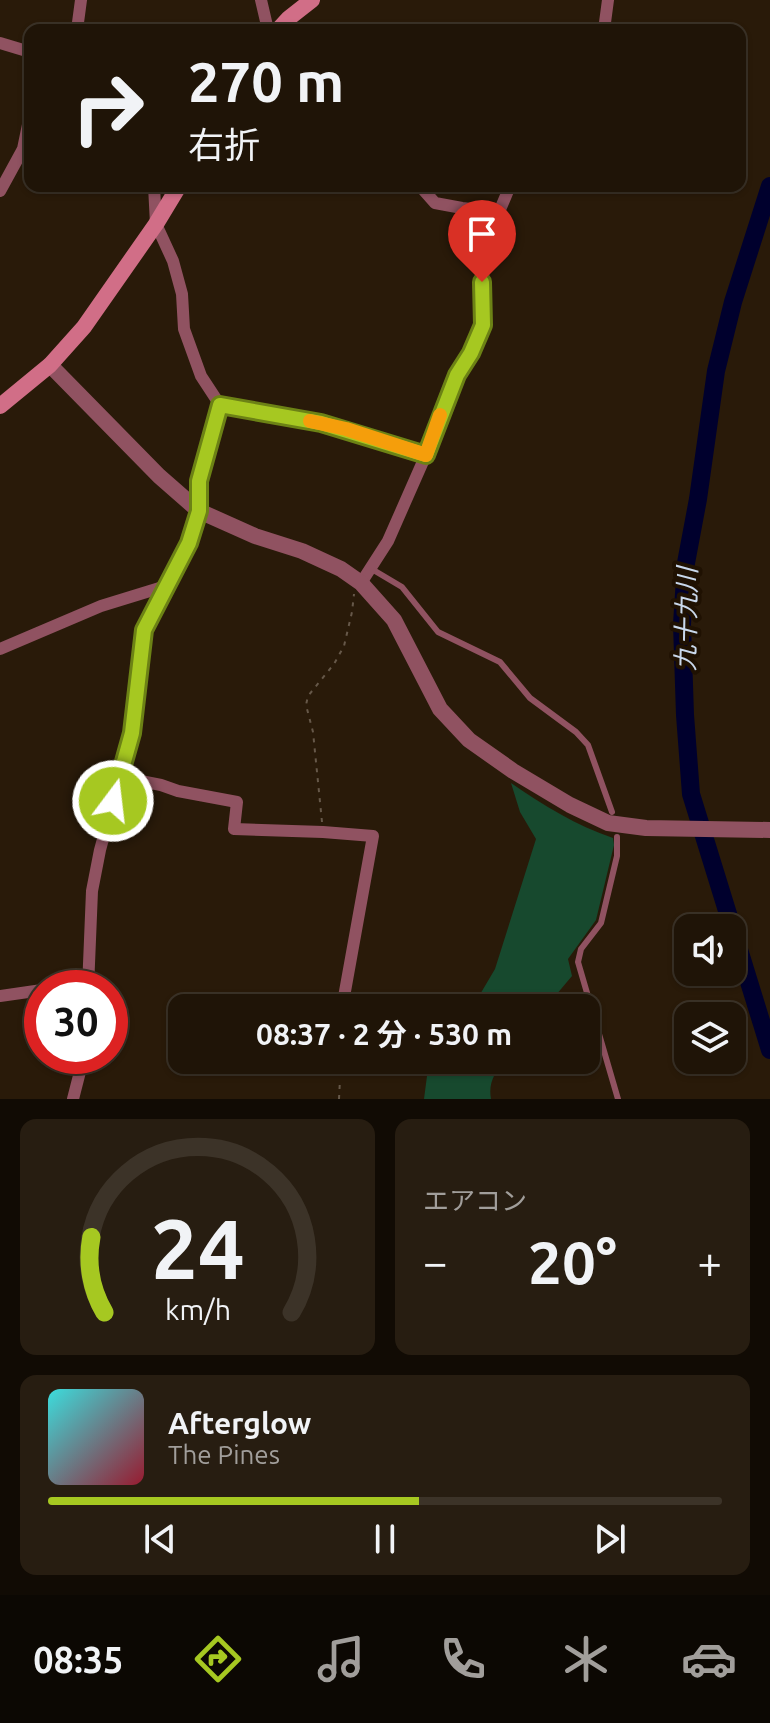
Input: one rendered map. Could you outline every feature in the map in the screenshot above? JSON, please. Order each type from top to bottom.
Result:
[{"type":"main road","points":[[281,24],[312,0]]},
{"type":"main road","points":[[4,398],[50,365],[84,327],[175,192]]},
{"type":"street","points":[[77,24],[81,0]]},
{"type":"street","points":[[261,0],[274,24]]},
{"type":"street","points":[[605,24],[608,0]]},
{"type":"street","points":[[0,43],[24,50]]},
{"type":"street","points":[[0,191],[24,144]]},
{"type":"street","points":[[154,192],[156,224],[173,261],[182,294],[184,329],[190,350],[201,376],[220,405],[321,423],[426,455]]},
{"type":"street","points":[[425,192],[435,203],[499,212]]},
{"type":"street","points":[[361,583],[388,541],[457,375],[483,325],[485,263],[507,192]]},
{"type":"street","points":[[50,365],[159,476],[199,511],[255,536],[302,551],[341,569],[361,583],[394,620],[440,709],[469,740],[513,771],[570,805],[596,818],[623,826],[770,830]]},
{"type":"street","points":[[89,970],[92,891],[132,733],[144,630],[189,543],[199,511],[199,481],[220,405]]},
{"type":"street","points":[[0,649],[101,606],[166,586]]},
{"type":"street","points":[[120,777],[237,802],[234,829],[373,836],[345,994]]},
{"type":"street","points":[[0,996],[24,993]]},
{"type":"street","points":[[73,1099],[79,1074]]},
{"type":"lane","points":[[370,568],[402,587],[438,632],[500,662],[530,698],[576,732],[588,745],[612,812]]},
{"type":"lane","points":[[617,837],[617,856],[601,923],[581,949],[578,962],[618,1099]]},
{"type":"path","points":[[323,832],[313,732],[306,705],[308,696],[334,664],[344,646],[354,594],[361,583]]},
{"type":"path","points":[[339,1099],[340,1074]]},
{"type":"green space","points":[[511,783],[560,814],[613,838],[614,845],[596,920],[568,959],[572,976],[557,994],[480,994],[495,969],[536,839],[520,812]]},
{"type":"green space","points":[[495,1074],[491,1099],[424,1099],[427,1076]]},
{"type":"waterway","name":"九十九川","points":[[770,186],[733,302],[716,371],[686,563],[682,624],[691,794],[770,1050]]},
{"type":"slow traffic","points":[[310,421],[346,429],[426,455],[440,415]]},
{"type":"route","points":[[113,801],[132,733],[144,630],[189,543],[199,511],[199,481],[220,405],[346,429],[426,455],[457,375],[483,325],[482,282]]}]
